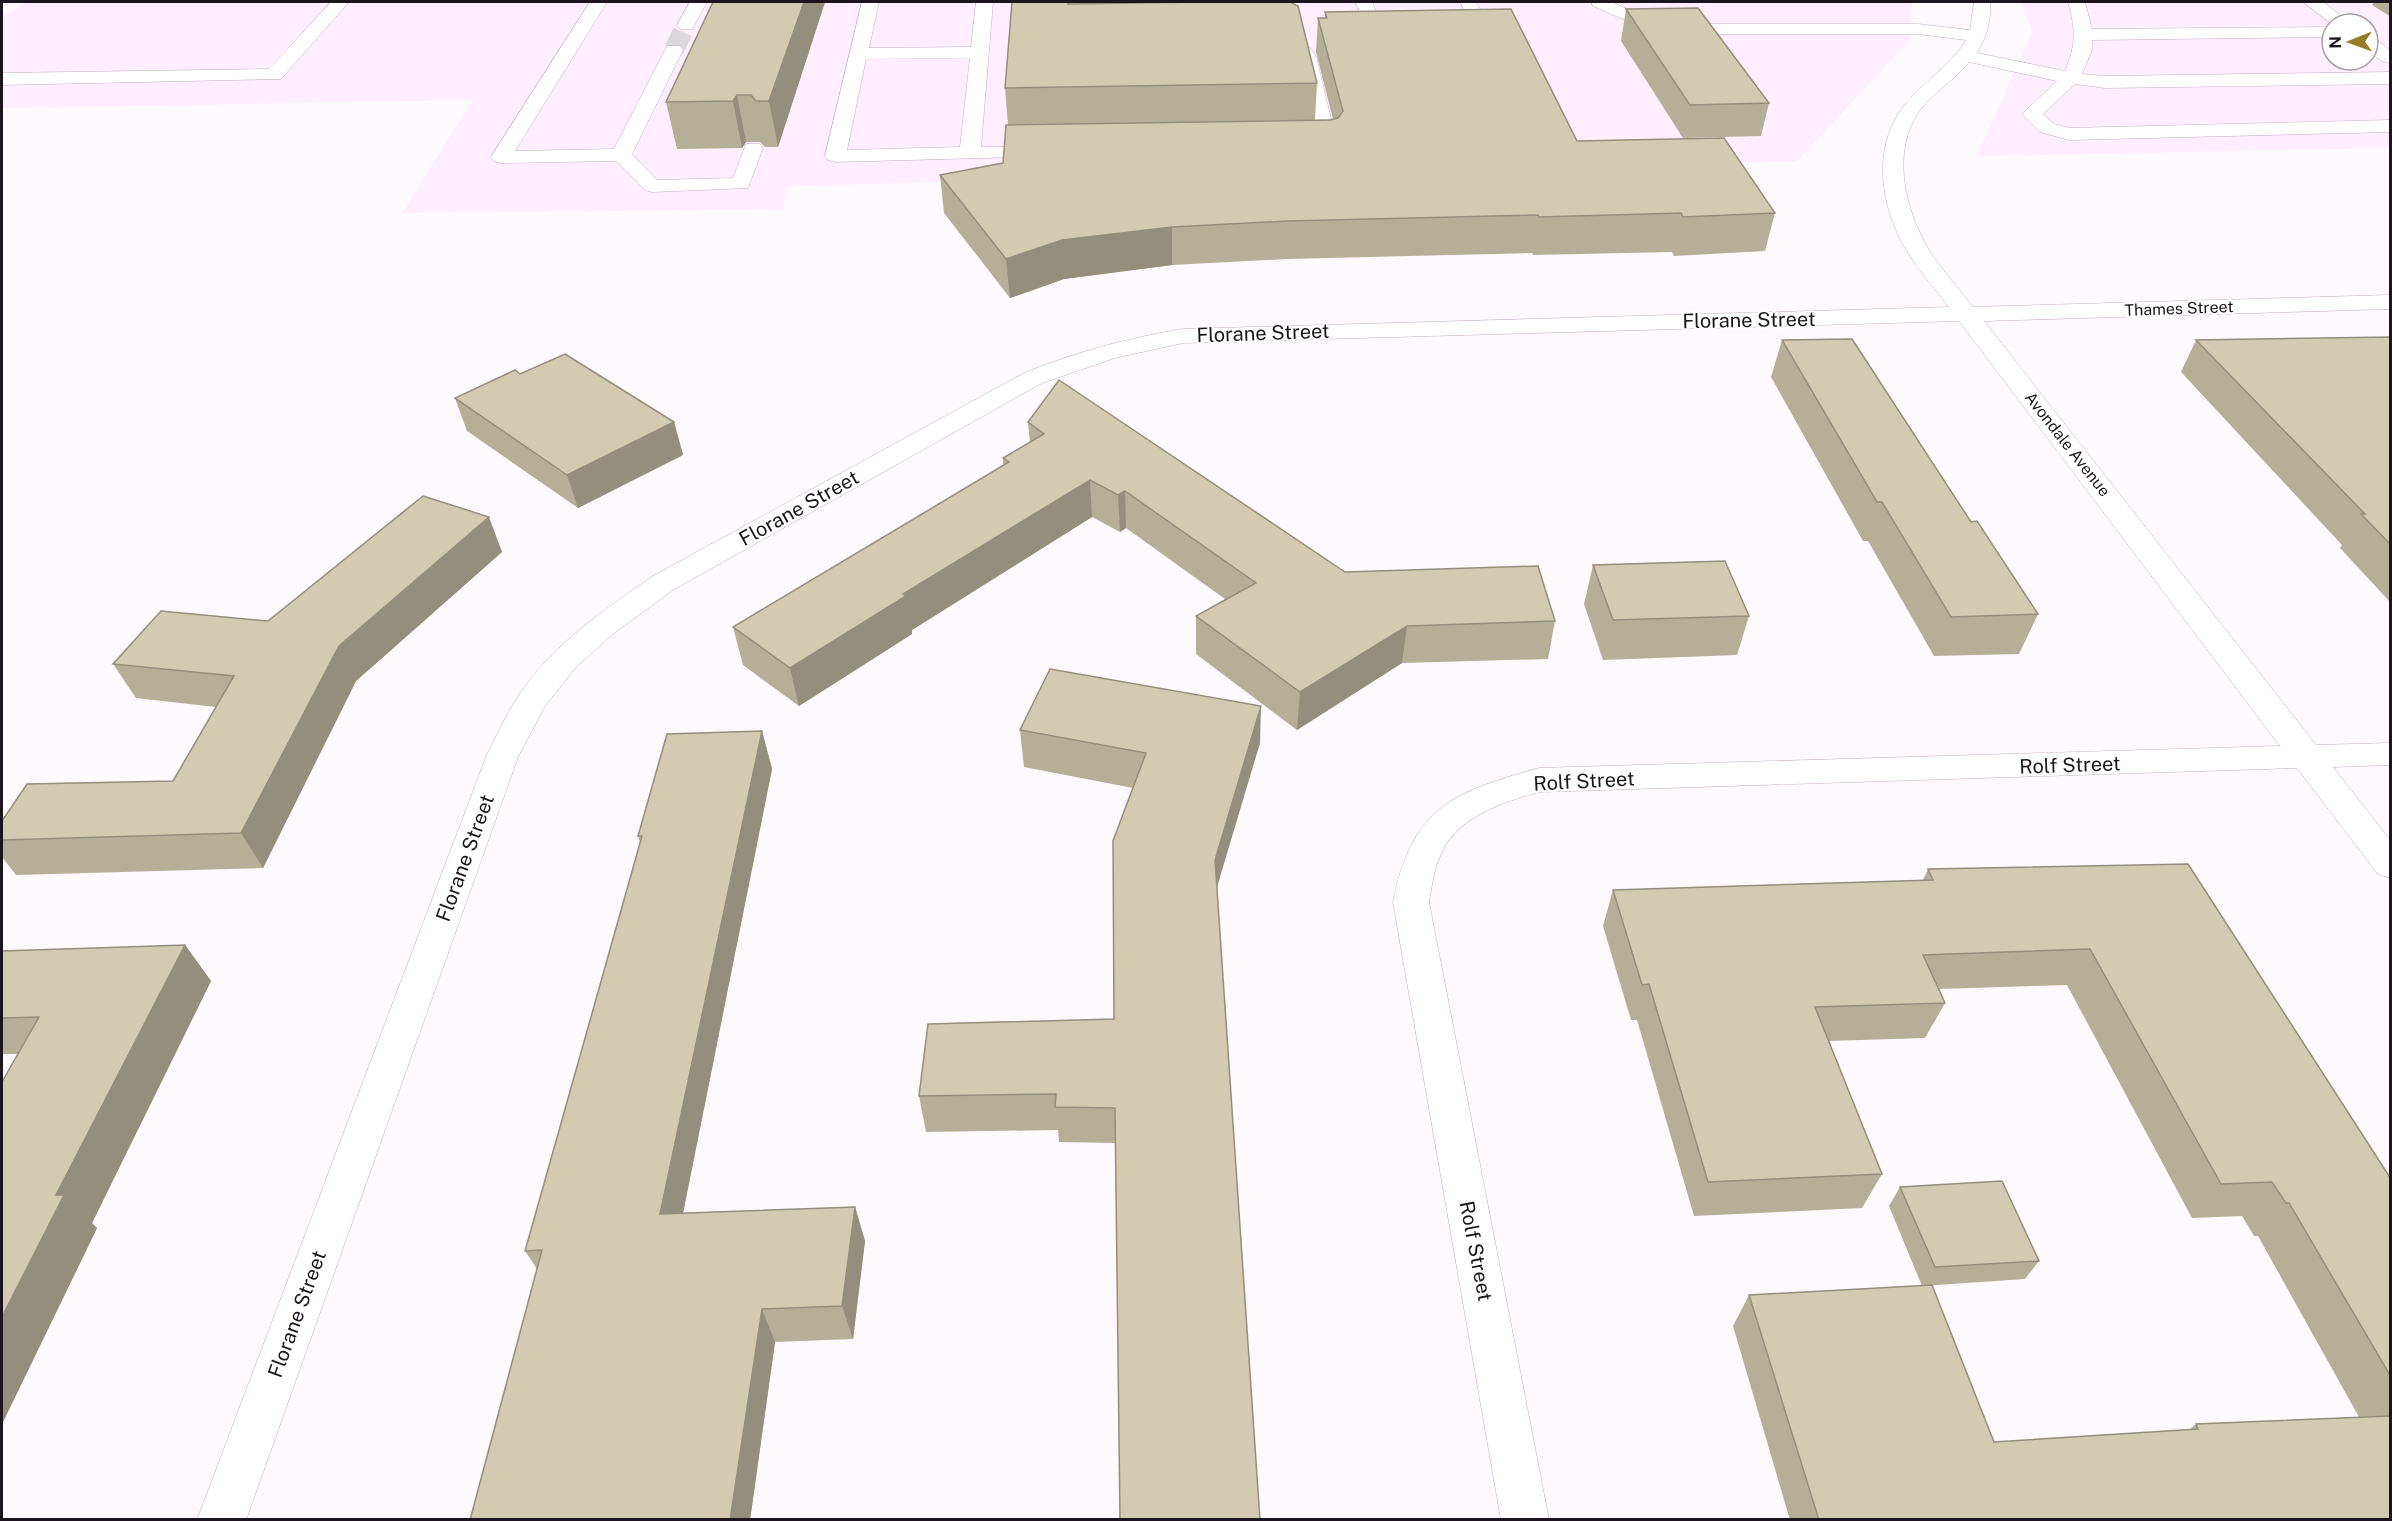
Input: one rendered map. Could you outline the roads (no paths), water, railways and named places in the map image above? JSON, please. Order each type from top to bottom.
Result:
[{"type":"street","points":[[2,79],[274,75],[340,2]]},
{"type":"street","points":[[598,2],[501,157],[621,155],[652,186],[741,184],[753,148]]},
{"type":"street","points":[[686,25],[698,2]]},
{"type":"street","points":[[870,2],[835,156],[1065,152]]},
{"type":"street","points":[[970,153],[985,2]]},
{"type":"street","points":[[1364,2],[1371,18],[1476,17],[1468,2]]},
{"type":"street","points":[[1599,2],[1657,28],[1918,29],[2071,78],[2104,82],[2391,78]]},
{"type":"street","points":[[1972,46],[1983,19],[1982,2]]},
{"type":"street","points":[[2077,2],[2083,23],[2083,50],[2071,78],[2032,114],[2047,128],[2069,134],[2391,126]]},
{"type":"street","points":[[2312,2],[2326,12]]},
{"type":"street","points":[[2082,35],[2320,32]]},
{"type":"street","points":[[1282,44],[1302,50],[1307,56],[1328,148],[1292,148]]},
{"type":"street","name":"Avondale Avenue","points":[[1972,46],[1912,107],[1901,127],[1893,148],[1891,168],[1894,193],[1903,222],[1920,254],[2391,865]]},
{"type":"street","points":[[621,155],[674,50]]},
{"type":"street","points":[[858,54],[980,52]]},
{"type":"street","name":"Thames Street","points":[[1968,315],[2391,302]]},
{"type":"street","name":"Florane Street","points":[[221,1520],[502,757],[520,718],[555,670],[611,618],[663,583],[1033,378],[1079,359],[1129,345],[1183,336],[1224,333],[1968,315]]},
{"type":"street","name":"Rolf Street","points":[[1526,1520],[1411,902],[1414,873],[1426,848],[1442,825],[1459,808],[1494,792],[1539,780],[2391,754]]},
{"type":"tunnel","points":[[674,50],[686,25]]}]
